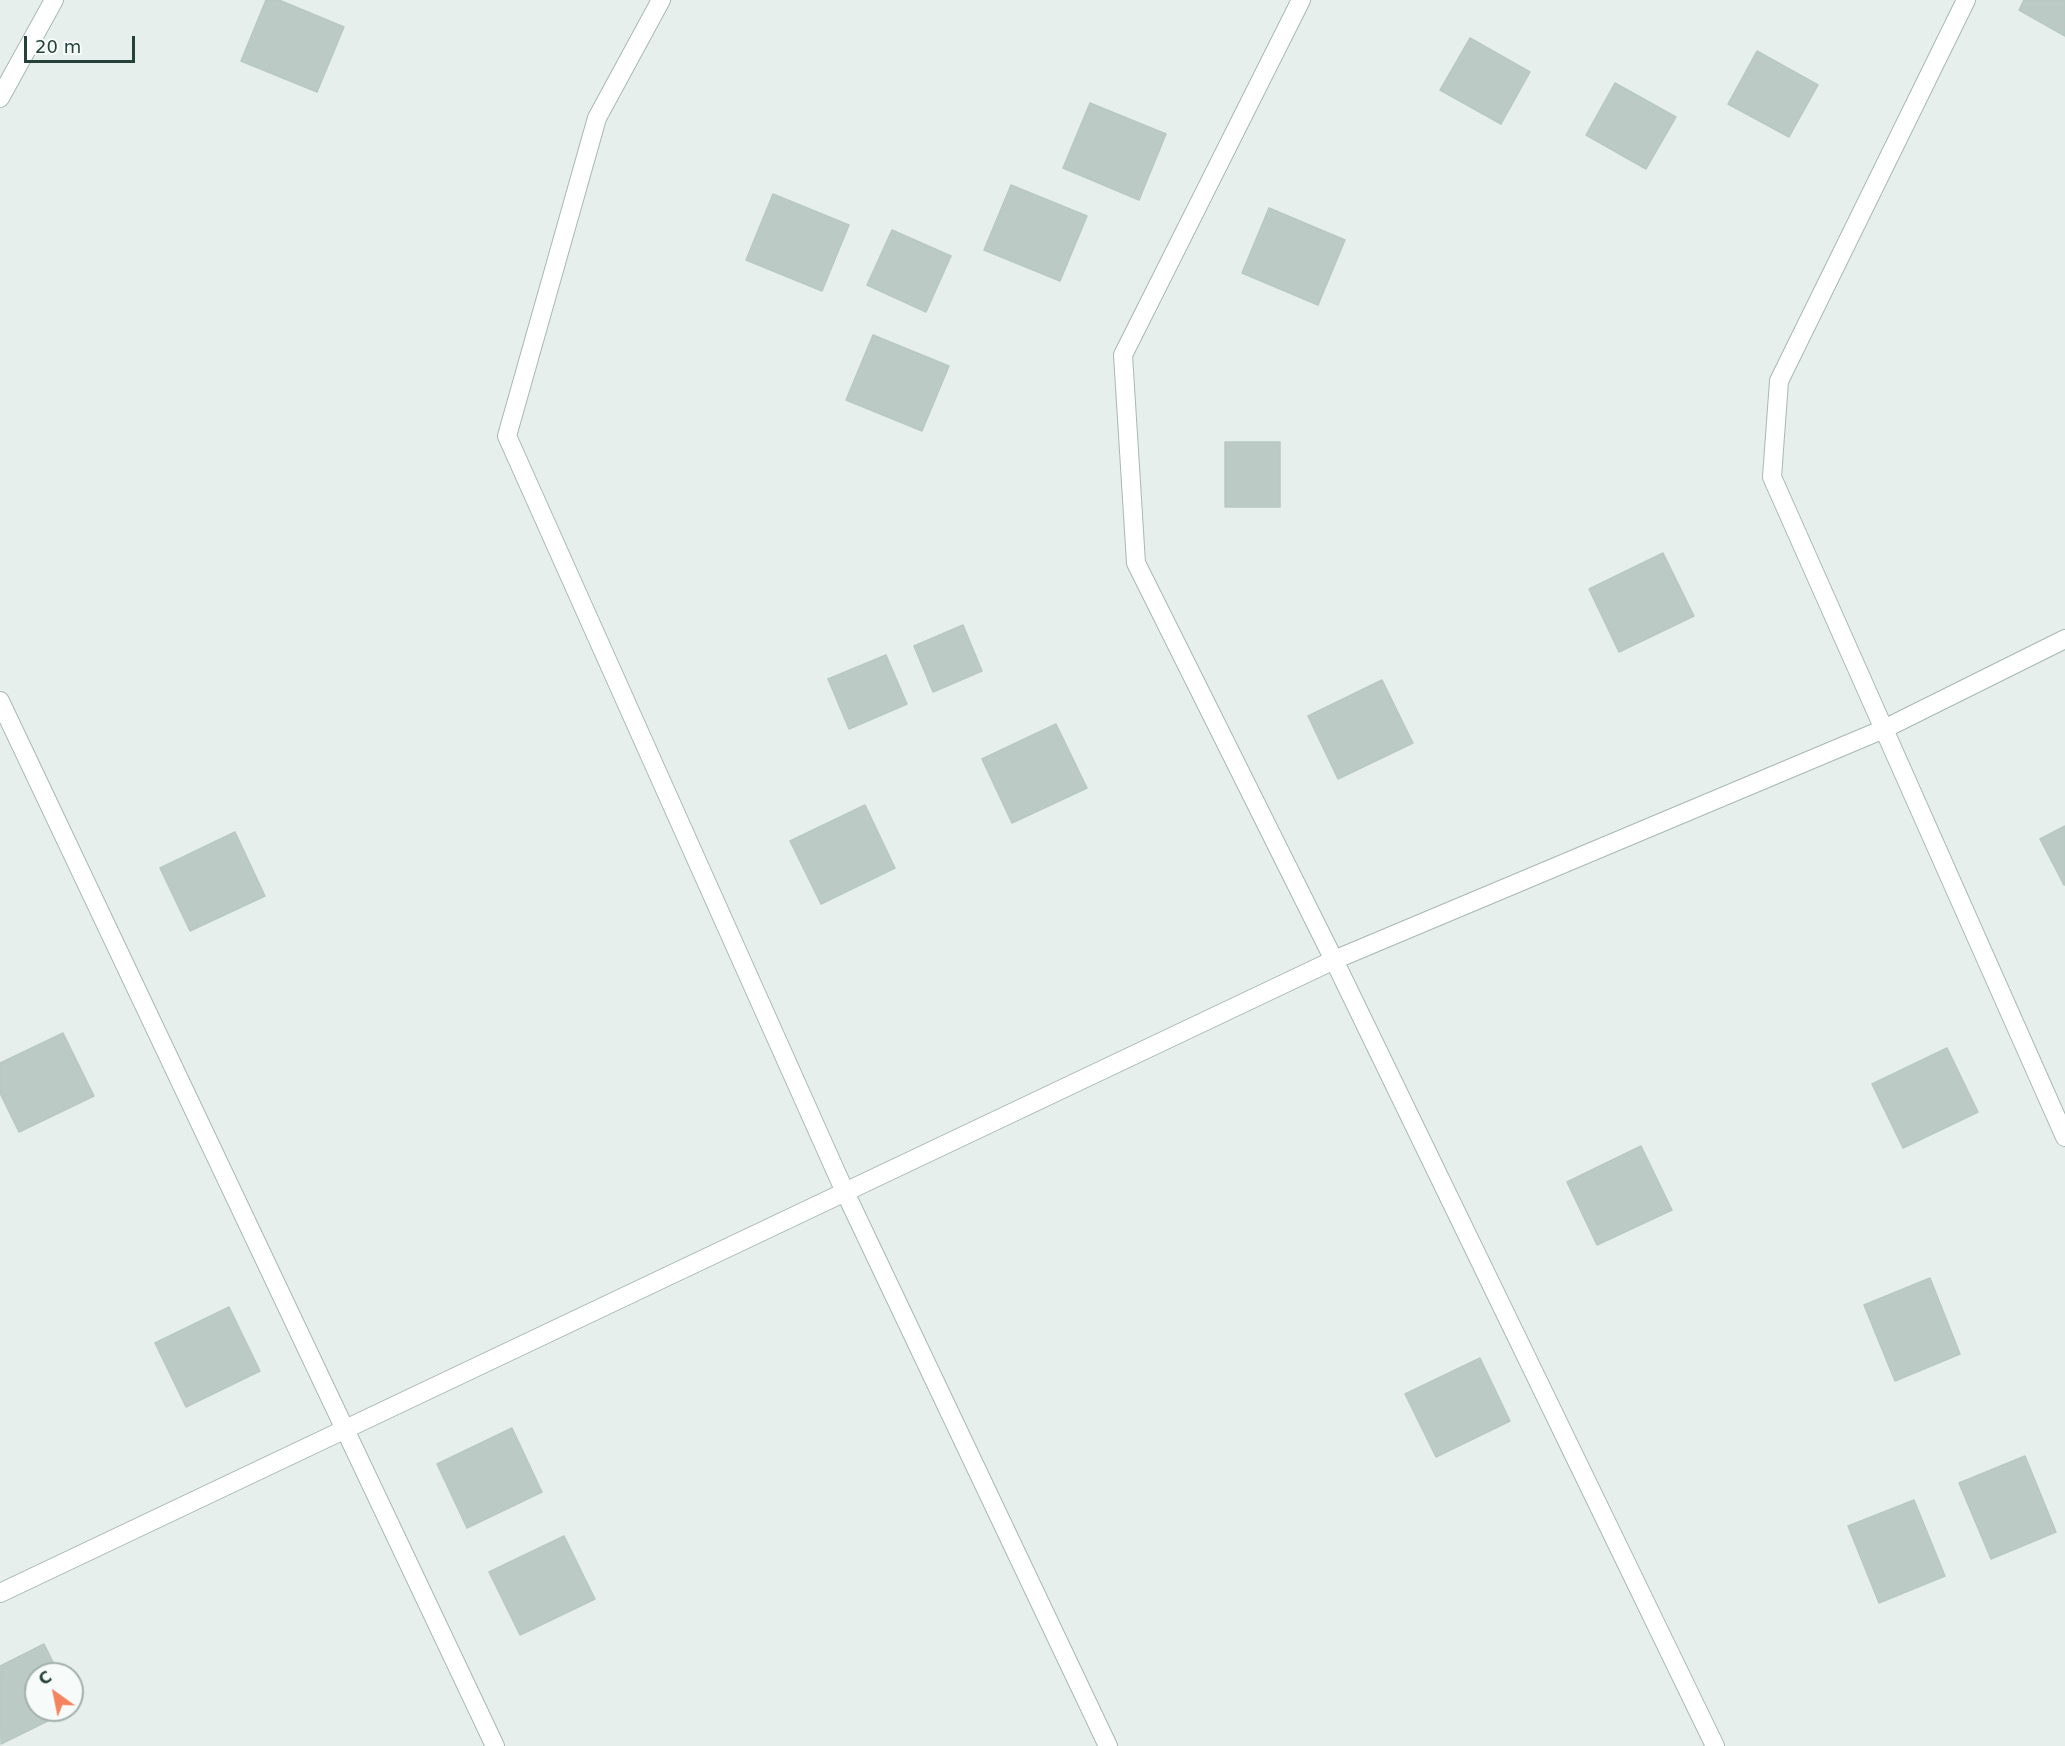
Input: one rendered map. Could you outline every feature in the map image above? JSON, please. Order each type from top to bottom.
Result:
[{"type":"street","points":[[0,98],[54,0]]},
{"type":"street","points":[[661,0],[597,118],[507,436],[845,1192],[1108,1746]]},
{"type":"street","points":[[1300,0],[1123,355],[1136,563],[1334,960],[1715,1746]]},
{"type":"street","points":[[1966,0],[1779,381],[1772,477],[2065,1137]]},
{"type":"street","points":[[0,1593],[1334,960],[1884,729],[2065,639]]},
{"type":"street","points":[[0,701],[495,1746]]},
{"type":"building","points":[[266,0],[279,0],[344,27],[317,92],[241,61]]},
{"type":"building","points":[[2024,0],[2065,0],[2065,36],[2019,10]]},
{"type":"building","points":[[1470,38],[1530,72],[1501,124],[1440,90]]},
{"type":"building","points":[[1757,51],[1818,85],[1789,137],[1728,104]]},
{"type":"building","points":[[1615,83],[1676,117],[1646,169],[1586,135]]},
{"type":"building","points":[[1090,103],[1166,134],[1139,200],[1063,168]]},
{"type":"building","points":[[1011,185],[1087,216],[1060,281],[984,250]]},
{"type":"building","points":[[773,194],[849,225],[822,291],[746,260]]},
{"type":"building","points":[[1269,208],[1345,240],[1318,305],[1242,273]]},
{"type":"building","points":[[892,230],[951,256],[926,312],[867,285]]},
{"type":"building","points":[[873,335],[949,366],[922,431],[846,400]]},
{"type":"building","points":[[1225,442],[1280,442],[1280,507],[1225,507]]},
{"type":"building","points":[[1663,553],[1694,616],[1619,652],[1589,589]]},
{"type":"building","points":[[963,625],[982,671],[933,692],[914,646]]},
{"type":"building","points":[[886,655],[907,704],[849,729],[828,679]]},
{"type":"building","points":[[1382,680],[1413,743],[1338,779],[1308,716]]},
{"type":"building","points":[[1056,724],[1087,788],[1012,823],[982,759]]},
{"type":"building","points":[[865,805],[895,868],[821,904],[790,841]]},
{"type":"building","points":[[2065,826],[2065,885],[2064,885],[2040,839]]},
{"type":"building","points":[[235,832],[265,896],[190,931],[160,868]]},
{"type":"building","points":[[63,1033],[94,1096],[19,1132],[0,1093],[0,1063]]},
{"type":"building","points":[[1947,1048],[1978,1112],[1903,1148],[1872,1084]]},
{"type":"building","points":[[1641,1146],[1672,1210],[1597,1245],[1567,1182]]},
{"type":"building","points":[[1930,1278],[1960,1354],[1895,1381],[1864,1305]]},
{"type":"building","points":[[229,1307],[260,1371],[186,1407],[155,1343]]},
{"type":"building","points":[[1480,1358],[1510,1421],[1436,1457],[1405,1394]]},
{"type":"building","points":[[512,1428],[542,1492],[467,1528],[437,1464]]},
{"type":"building","points":[[2025,1456],[2056,1532],[1991,1559],[1959,1483]]},
{"type":"building","points":[[1914,1500],[1945,1576],[1879,1603],[1848,1526]]},
{"type":"building","points":[[564,1536],[595,1599],[520,1635],[489,1572]]},
{"type":"building","points":[[44,1644],[53,1662],[24,1662],[24,1722],[46,1722],[1,1744],[0,1666]]}]
